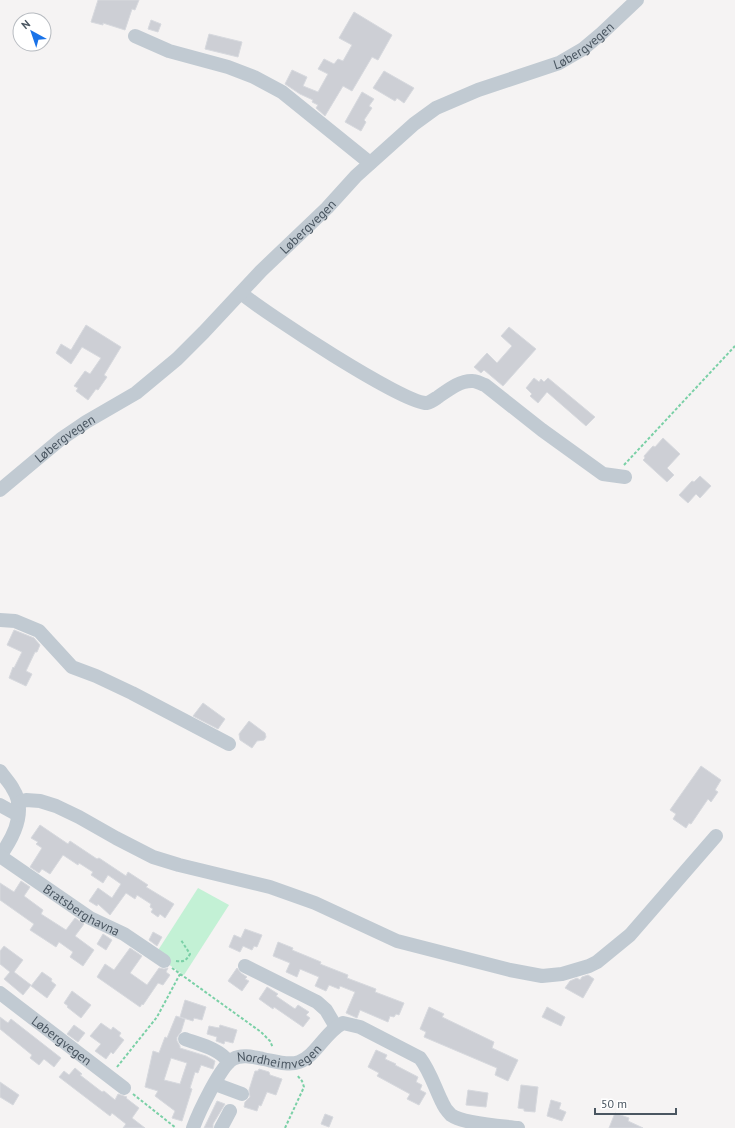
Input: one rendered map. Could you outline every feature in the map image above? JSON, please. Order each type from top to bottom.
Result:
[{"type":"street","name":"Løbergvegen","points":[[0,490],[61,439],[86,422],[136,393],[177,359],[261,271],[327,208],[356,176],[414,124],[436,108],[478,90],[559,63],[583,49],[637,0]]},
{"type":"street","points":[[135,36],[170,51],[228,67],[259,80],[282,92],[370,163]]},
{"type":"street","points":[[241,293],[354,368],[413,399],[427,403],[458,384],[464,382],[474,381],[485,385],[542,430],[604,474],[619,477]]},
{"type":"street","points":[[0,620],[15,621],[39,631],[72,667],[96,676],[132,693],[229,744]]},
{"type":"street","points":[[0,771],[17,796],[18,809],[15,832],[0,856]]},
{"type":"street","points":[[18,809],[26,800],[40,800],[79,817],[153,857],[178,865],[270,887],[316,903],[397,941],[510,970],[542,976],[562,974],[597,962],[630,935],[716,836]]},
{"type":"street","points":[[0,805],[18,809]]},
{"type":"street","name":"Bratsberghavna","points":[[0,856],[90,918],[124,934],[164,961]]},
{"type":"street","points":[[245,966],[316,1002],[326,1010],[336,1027]]},
{"type":"street","name":"Løbergvegen","points":[[0,993],[124,1088]]},
{"type":"street","name":"Nordheimvegen","points":[[193,1128],[215,1084],[225,1066],[229,1062],[241,1057],[249,1056],[281,1062],[297,1063],[307,1058],[336,1027],[343,1023],[360,1027],[420,1058],[425,1065],[442,1103],[446,1110],[452,1115],[468,1121],[518,1128]]},
{"type":"street","points":[[185,1039],[216,1050],[223,1054],[229,1062]]},
{"type":"street","points":[[215,1084],[242,1094]]},
{"type":"street","points":[[221,1128],[230,1111]]},
{"type":"path","points":[[619,477],[735,346]]},
{"type":"path","points":[[164,961],[168,959],[182,962],[186,960],[190,954],[181,940]]},
{"type":"path","points":[[164,961],[261,1032],[270,1042],[281,1062],[302,1081],[304,1087],[285,1128]]},
{"type":"path","points":[[109,1077],[157,1017],[180,974]]},
{"type":"path","points":[[124,1088],[176,1128]]},
{"type":"green space","points":[[198,888],[229,905],[184,975],[155,955]]},
{"type":"building","points":[[98,0],[139,0],[135,10],[132,9],[125,30],[103,23],[103,25],[91,22]]},
{"type":"building","points":[[354,12],[392,35],[378,60],[372,57],[352,91],[343,86],[325,116],[316,108],[318,105],[312,102],[313,100],[300,94],[285,84],[292,70],[307,77],[303,86],[318,92],[328,74],[318,69],[324,59],[334,64],[338,59],[343,61],[352,45],[339,38]]},
{"type":"building","points":[[151,20],[161,24],[158,32],[148,29]]},
{"type":"building","points":[[209,34],[242,42],[238,57],[205,49]]},
{"type":"building","points":[[384,71],[414,88],[404,103],[397,98],[395,101],[373,88]]},
{"type":"building","points":[[362,92],[374,99],[369,106],[372,108],[364,120],[366,122],[361,131],[345,122]]},
{"type":"building","points":[[86,325],[121,347],[104,375],[107,377],[98,390],[96,389],[88,400],[76,391],[78,388],[74,386],[85,371],[90,374],[101,358],[82,347],[71,364],[56,353],[61,344],[71,350]]},
{"type":"building","points":[[509,327],[536,349],[503,386],[484,370],[481,373],[474,367],[487,353],[497,363],[512,346],[501,336]]},
{"type":"building","points":[[534,378],[539,382],[541,379],[544,382],[548,378],[595,417],[586,426],[547,392],[538,403],[530,396],[532,394],[526,388]]},
{"type":"building","points":[[663,438],[680,454],[667,468],[674,475],[667,482],[643,460],[645,458],[644,456],[653,446],[655,447]]},
{"type":"building","points":[[700,476],[711,486],[700,498],[696,494],[688,503],[679,495],[692,481],[694,482]]},
{"type":"building","points":[[14,630],[34,638],[40,645],[26,671],[32,674],[26,686],[9,678],[13,667],[14,668],[22,652],[7,645]]},
{"type":"building","points":[[203,703],[225,719],[218,729],[193,716]]},
{"type":"building","points":[[249,721],[265,733],[266,737],[264,740],[257,741],[252,748],[240,740],[239,734]]},
{"type":"building","points":[[701,766],[721,780],[715,790],[718,792],[711,802],[708,799],[691,824],[689,823],[686,828],[673,819],[676,814],[670,810]]},
{"type":"building","points":[[40,825],[68,844],[70,841],[126,876],[128,872],[148,885],[146,887],[174,904],[165,918],[160,914],[158,917],[151,912],[153,909],[150,907],[151,904],[137,895],[135,899],[126,893],[110,915],[98,904],[97,906],[89,901],[98,888],[112,898],[121,884],[108,875],[103,883],[91,875],[93,872],[79,863],[78,865],[63,855],[50,874],[42,869],[39,873],[30,867],[42,848],[36,844],[38,842],[31,838]]},
{"type":"building","points":[[21,881],[30,887],[24,896],[43,910],[41,914],[66,930],[75,918],[84,924],[75,936],[94,950],[83,966],[70,957],[73,952],[59,942],[56,947],[30,930],[34,924],[0,900],[0,883],[14,892]]},
{"type":"building","points":[[245,929],[262,935],[257,947],[254,946],[252,950],[243,946],[240,952],[229,947],[234,935],[241,938]]},
{"type":"building","points":[[153,932],[162,937],[157,946],[149,940]]},
{"type":"building","points":[[103,934],[112,940],[106,950],[97,944]]},
{"type":"building","points":[[278,942],[293,948],[292,950],[321,962],[320,964],[348,975],[347,978],[376,989],[375,992],[404,1003],[399,1015],[396,1014],[394,1017],[390,1016],[388,1022],[360,1010],[357,1018],[346,1013],[355,992],[340,986],[339,989],[329,985],[326,991],[315,986],[319,977],[300,969],[297,977],[286,972],[290,963],[273,956]]},
{"type":"building","points":[[4,946],[23,960],[14,972],[31,985],[23,995],[4,979],[10,972],[0,964],[0,951]]},
{"type":"building","points":[[130,948],[142,956],[130,973],[147,985],[159,968],[168,968],[166,972],[170,975],[163,985],[158,983],[140,1007],[97,977],[105,964],[114,970]]},
{"type":"building","points":[[237,968],[247,977],[245,979],[249,981],[242,991],[228,981]]},
{"type":"building","points":[[42,972],[52,979],[51,981],[56,985],[47,998],[31,986]]},
{"type":"building","points":[[588,975],[594,979],[583,998],[565,988],[570,981],[577,978],[580,980],[582,977]]},
{"type":"building","points":[[267,987],[278,994],[276,996],[295,1009],[298,1005],[309,1012],[306,1015],[310,1018],[303,1027],[274,1007],[273,1009],[259,999]]},
{"type":"building","points":[[72,991],[91,1005],[81,1018],[64,1003]]},
{"type":"building","points":[[185,1000],[206,1007],[202,1020],[194,1018],[193,1021],[180,1017]]},
{"type":"building","points":[[429,1007],[444,1014],[442,1017],[494,1042],[492,1048],[518,1060],[508,1081],[495,1075],[497,1068],[424,1037],[426,1032],[420,1029]]},
{"type":"building","points":[[547,1007],[565,1017],[561,1026],[542,1017]]},
{"type":"building","points":[[176,1016],[185,1019],[181,1032],[177,1037],[180,1048],[206,1056],[215,1061],[213,1069],[201,1065],[198,1073],[195,1072],[190,1088],[192,1089],[182,1121],[172,1118],[175,1111],[155,1096],[158,1091],[145,1087],[153,1051],[159,1053],[165,1037],[167,1038]],"holes":[[[171,1058],[187,1063],[180,1084],[164,1080]]]},
{"type":"building","points":[[0,1017],[8,1023],[11,1019],[61,1058],[54,1067],[44,1059],[39,1065],[30,1058],[32,1055],[0,1029]]},
{"type":"building","points":[[101,1023],[111,1030],[113,1027],[121,1033],[119,1036],[124,1040],[113,1054],[111,1052],[106,1059],[95,1051],[101,1044],[90,1036]]},
{"type":"building","points":[[74,1025],[85,1033],[78,1042],[67,1034]]},
{"type":"building","points":[[220,1025],[237,1030],[233,1043],[225,1041],[224,1044],[216,1041],[217,1037],[207,1034],[209,1026],[219,1028]]},
{"type":"building","points":[[376,1050],[387,1055],[385,1059],[418,1077],[416,1082],[422,1085],[420,1090],[426,1093],[419,1105],[407,1099],[410,1094],[377,1076],[379,1073],[368,1067]]},
{"type":"building","points":[[75,1068],[82,1074],[80,1075],[115,1100],[118,1094],[127,1097],[126,1098],[139,1108],[132,1118],[145,1128],[123,1128],[126,1124],[112,1113],[110,1116],[59,1077],[64,1071],[69,1075]]},
{"type":"building","points":[[259,1069],[269,1072],[270,1075],[282,1079],[276,1095],[267,1092],[261,1106],[259,1105],[257,1111],[244,1107],[245,1102],[250,1097],[249,1090],[255,1071],[258,1071]]},
{"type":"building","points":[[0,1082],[19,1095],[13,1105],[0,1097]]},
{"type":"building","points":[[521,1085],[538,1087],[535,1112],[524,1111],[524,1109],[518,1108]]},
{"type":"building","points":[[468,1090],[488,1093],[486,1107],[466,1105]]},
{"type":"building","points":[[551,1100],[561,1103],[559,1109],[566,1112],[562,1121],[547,1116]]},
{"type":"building","points":[[217,1101],[225,1104],[213,1124],[213,1128],[204,1128]]},
{"type":"building","points":[[615,1113],[629,1118],[628,1121],[643,1128],[609,1128]]},
{"type":"building","points":[[325,1114],[333,1117],[329,1127],[321,1124]]}]
